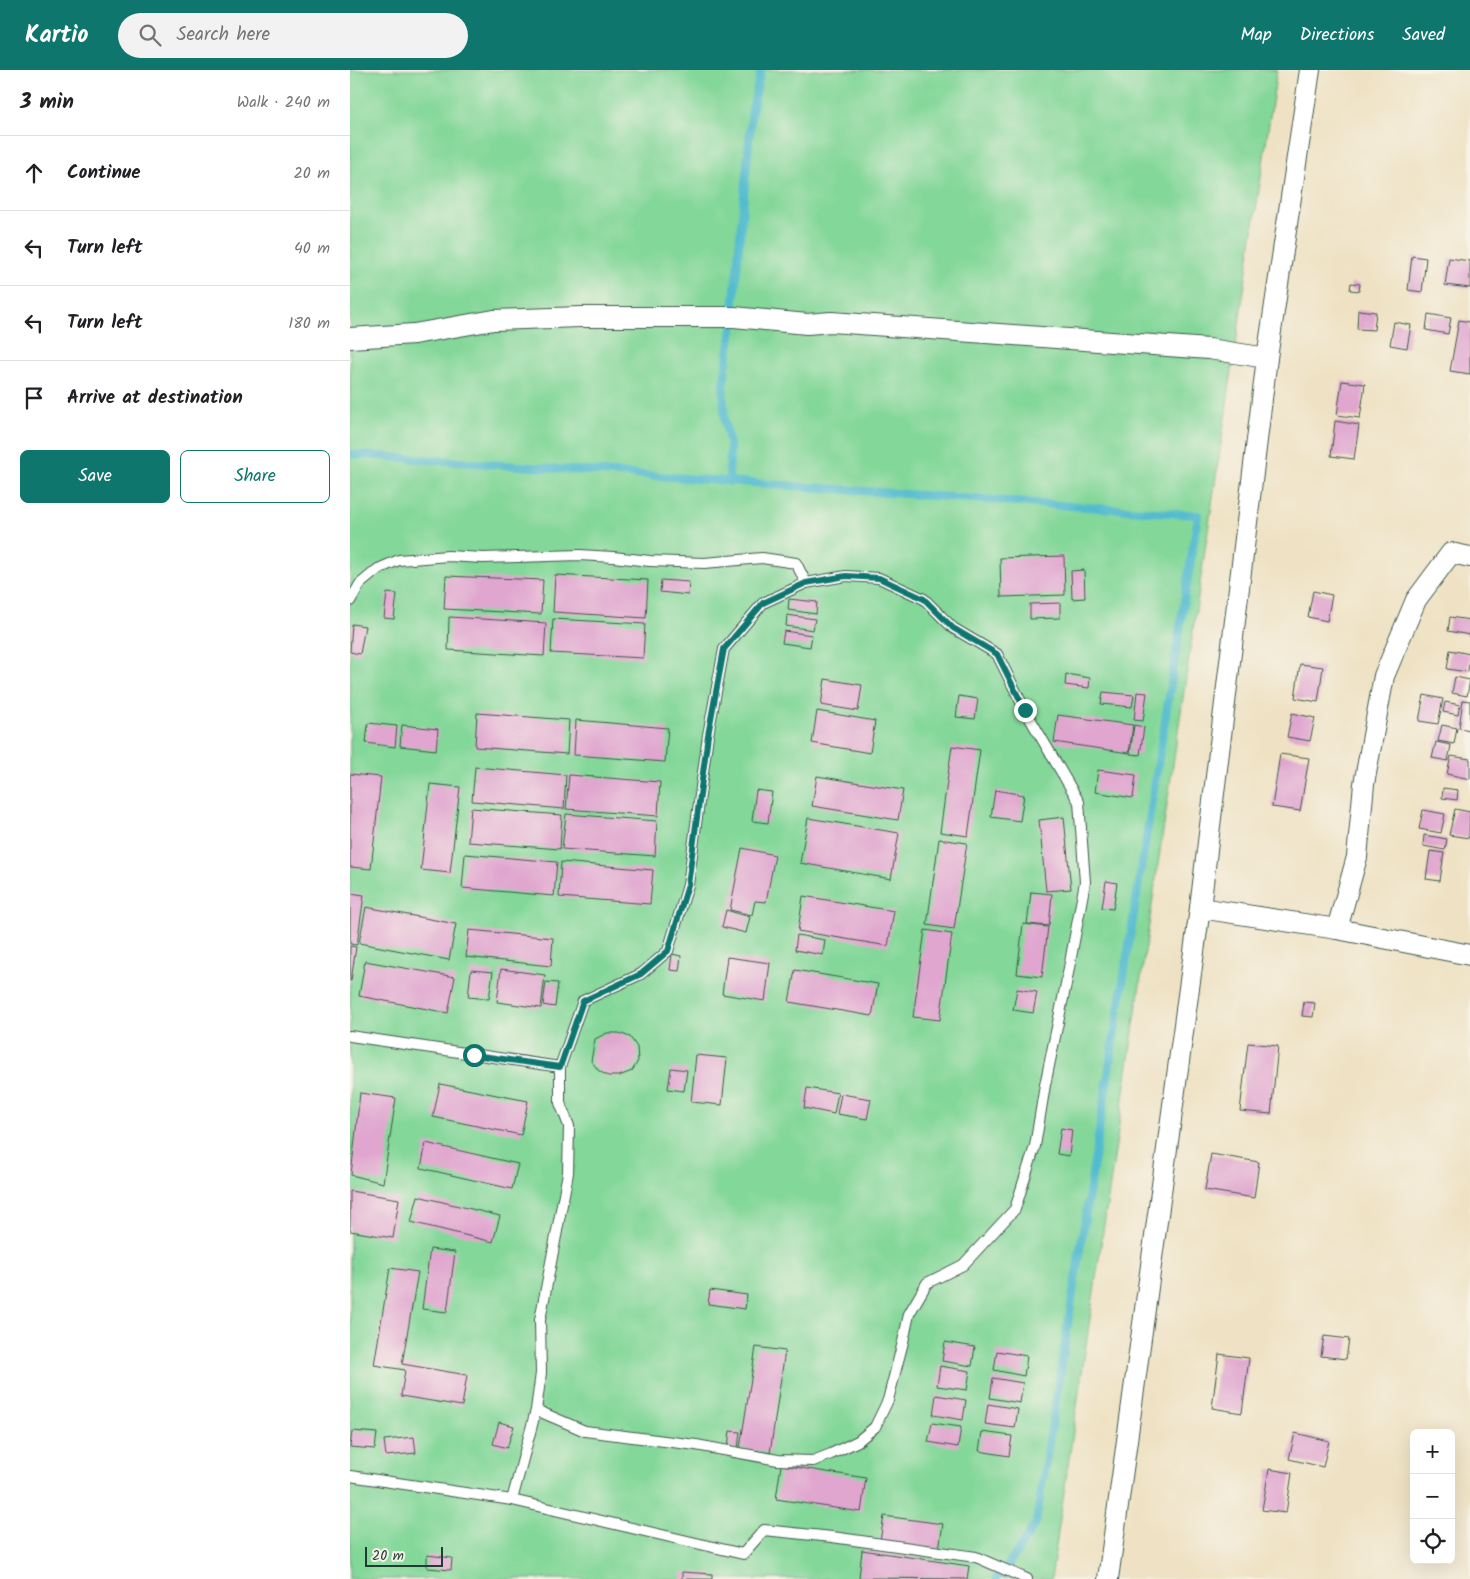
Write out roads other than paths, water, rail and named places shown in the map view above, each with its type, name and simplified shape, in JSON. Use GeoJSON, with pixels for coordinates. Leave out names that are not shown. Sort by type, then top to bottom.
{"type":"FeatureCollection","features":[{"type":"Feature","properties":{"kind":"street"},"geometry":{"type":"LineString","coordinates":[[1108,1579],[1200,908],[1267,358],[1310,70]]}},
{"type":"Feature","properties":{"kind":"street"},"geometry":{"type":"LineString","coordinates":[[350,338],[414,334],[494,320],[581,317],[734,317],[807,324],[831,322],[1209,349],[1267,358]]}},
{"type":"Feature","properties":{"kind":"street"},"geometry":{"type":"LineString","coordinates":[[1337,929],[1357,857],[1364,784],[1384,676],[1416,600],[1451,553],[1470,557]]}},
{"type":"Feature","properties":{"kind":"street"},"geometry":{"type":"LineString","coordinates":[[1200,908],[1337,929],[1470,955]]}},
{"type":"Feature","properties":{"kind":"lane"},"geometry":{"type":"LineString","coordinates":[[350,601],[360,584],[378,569],[399,560],[448,556],[483,558],[579,555],[704,563],[762,558],[796,563],[806,583]]}},
{"type":"Feature","properties":{"kind":"lane"},"geometry":{"type":"LineString","coordinates":[[512,1500],[536,1410],[541,1373],[540,1320],[568,1173],[569,1126],[560,1102],[560,1067],[583,1001],[641,974],[668,951],[688,885],[708,735],[724,649],[763,603],[806,583],[846,576],[879,578],[924,599],[953,628],[997,654],[1025,710],[1079,802],[1085,882],[1034,1146],[1015,1209],[963,1265],[928,1283],[909,1314],[888,1400],[875,1427],[858,1441],[831,1454],[813,1461],[778,1460],[696,1445],[585,1431],[536,1410]]}},
{"type":"Feature","properties":{"kind":"lane"},"geometry":{"type":"LineString","coordinates":[[350,1036],[560,1067]]}},
{"type":"Feature","properties":{"kind":"lane"},"geometry":{"type":"LineString","coordinates":[[350,1476],[512,1500],[743,1554],[764,1530],[832,1537],[976,1557],[1027,1579]]}},
{"type":"Feature","properties":{"kind":"waterway"},"geometry":{"type":"LineString","coordinates":[[729,482],[730,446],[725,422],[723,387],[734,317],[752,110],[761,70]]}},
{"type":"Feature","properties":{"kind":"waterway"},"geometry":{"type":"LineString","coordinates":[[350,454],[1198,515],[1036,1523],[1005,1570],[996,1579]]}}]}
